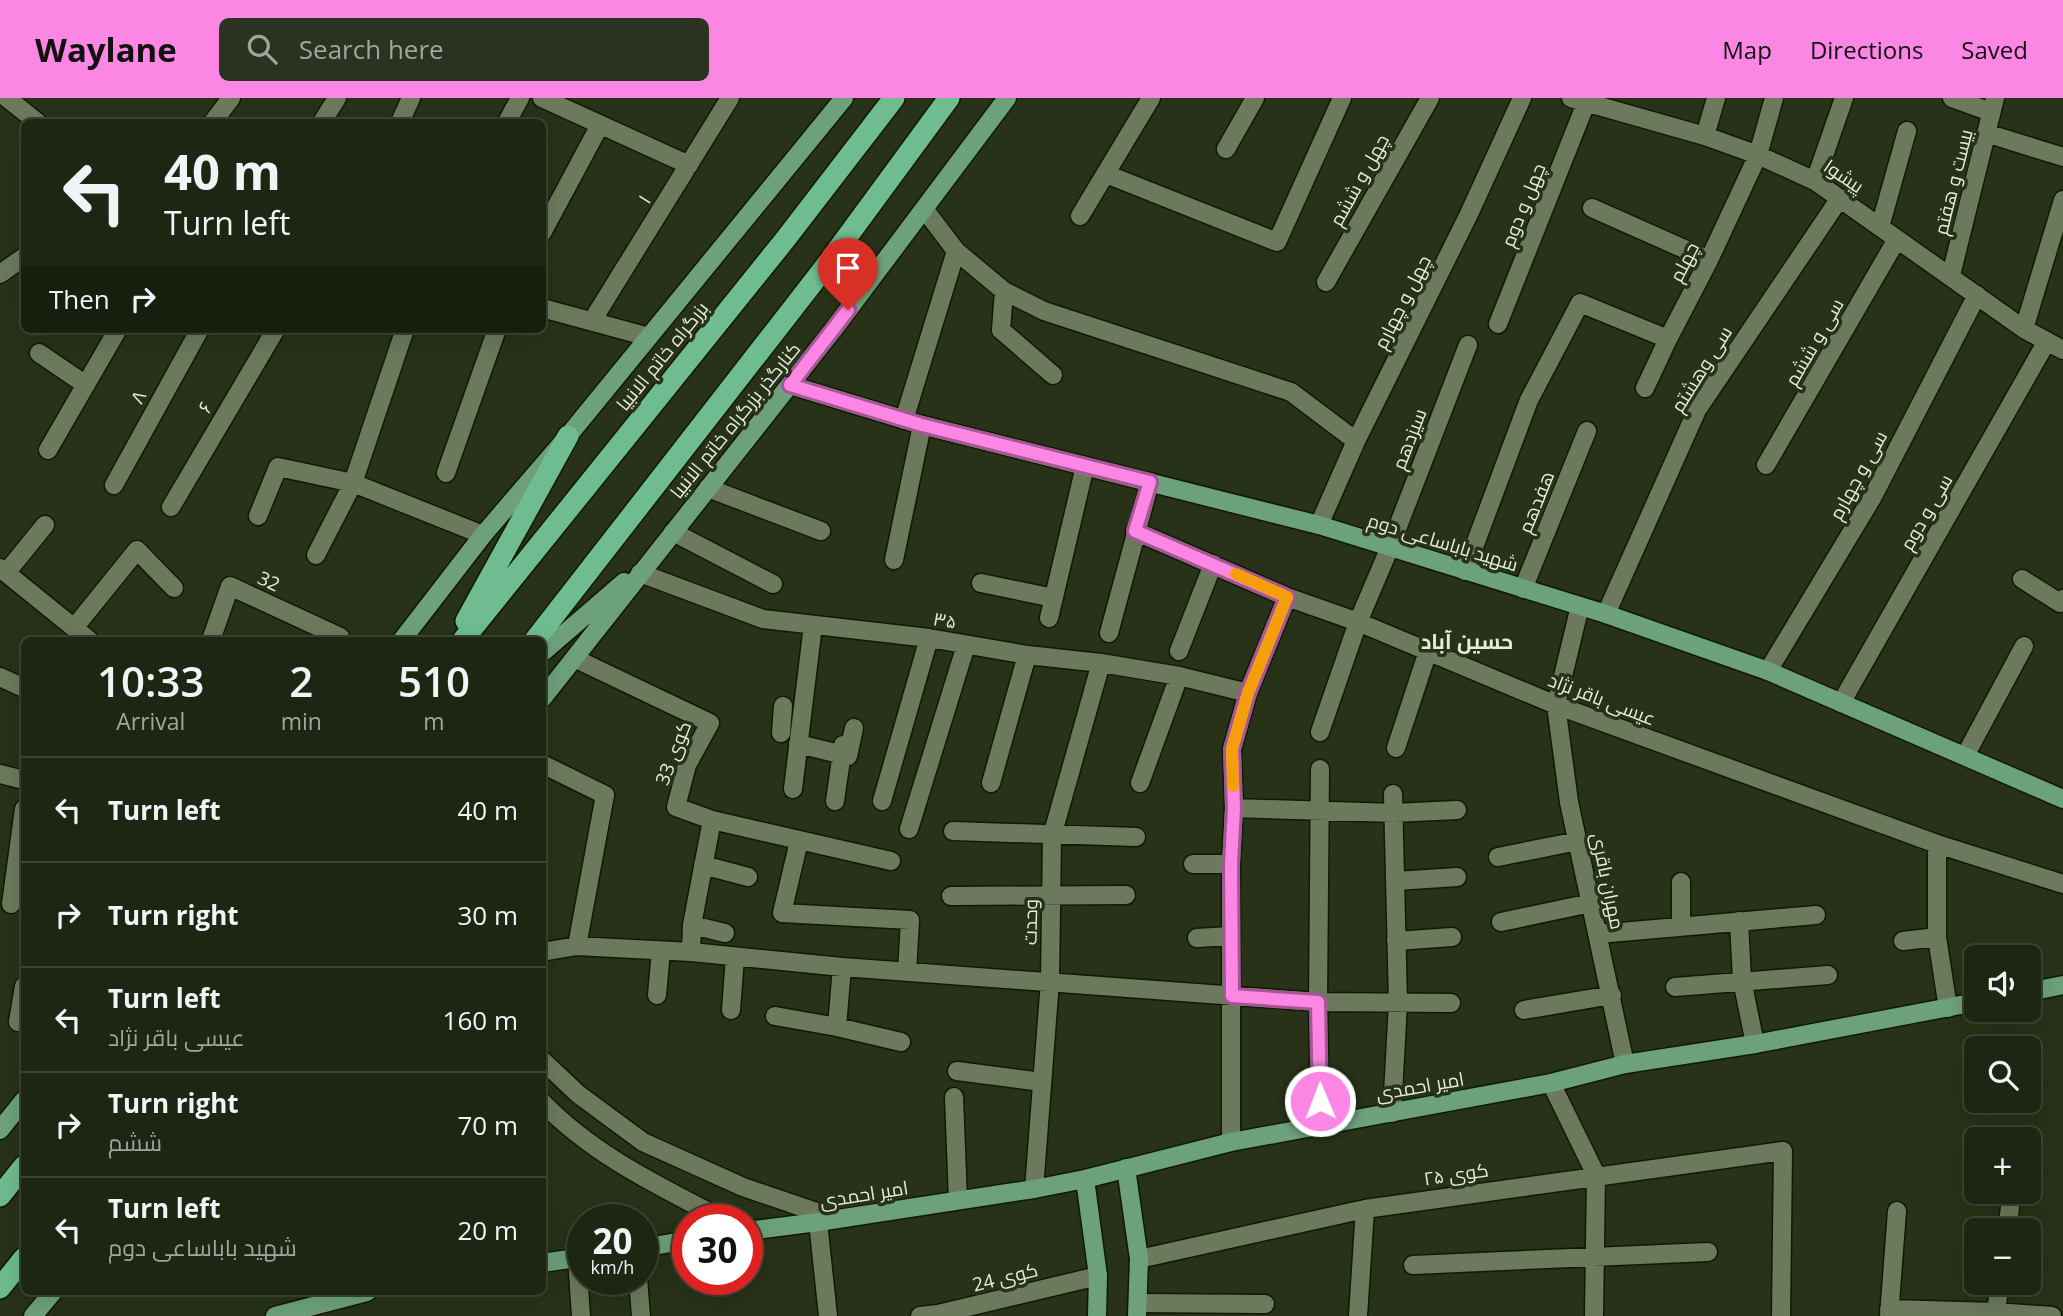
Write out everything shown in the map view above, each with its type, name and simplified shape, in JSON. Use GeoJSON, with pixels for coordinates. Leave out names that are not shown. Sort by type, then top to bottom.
{"type":"FeatureCollection","features":[{"type":"Feature","properties":{"kind":"highway","name":"بزرگراه خاتم الانبیا"},"geometry":{"type":"LineString","coordinates":[[465,637],[784,241],[894,98]]}},
{"type":"Feature","properties":{"kind":"highway"},"geometry":{"type":"LineString","coordinates":[[537,637],[825,267],[949,98]]}},
{"type":"Feature","properties":{"kind":"highway"},"geometry":{"type":"LineString","coordinates":[[457,637],[568,436]]}},
{"type":"Feature","properties":{"kind":"highway"},"geometry":{"type":"LineString","coordinates":[[0,1196],[21,1170]]}},
{"type":"Feature","properties":{"kind":"highway"},"geometry":{"type":"LineString","coordinates":[[0,1288],[21,1262]]}},
{"type":"Feature","properties":{"kind":"main road"},"geometry":{"type":"LineString","coordinates":[[404,637],[483,535],[568,436],[844,98]]}},
{"type":"Feature","properties":{"kind":"main road","name":"کنارگذر بزرگراه خاتم الانبیا"},"geometry":{"type":"LineString","coordinates":[[546,694],[790,385],[925,210],[1007,98]]}},
{"type":"Feature","properties":{"kind":"main road","name":"شهید باباساعی دوم"},"geometry":{"type":"LineString","coordinates":[[790,385],[922,425],[1319,525],[1606,614],[1768,671],[2063,799]]}},
{"type":"Feature","properties":{"kind":"main road"},"geometry":{"type":"LineString","coordinates":[[546,650],[653,557]]}},
{"type":"Feature","properties":{"kind":"main road"},"geometry":{"type":"LineString","coordinates":[[2041,989],[2063,985]]}},
{"type":"Feature","properties":{"kind":"main road","name":"امیر احمدی"},"geometry":{"type":"LineString","coordinates":[[763,1228],[1034,1189],[1085,1179],[1231,1142],[1551,1083],[1625,1064],[1755,1044],[1964,1005]]}},
{"type":"Feature","properties":{"kind":"main road"},"geometry":{"type":"LineString","coordinates":[[0,1130],[21,1104]]}},
{"type":"Feature","properties":{"kind":"main road"},"geometry":{"type":"LineString","coordinates":[[1126,1168],[1139,1259],[1137,1309]]}},
{"type":"Feature","properties":{"kind":"main road"},"geometry":{"type":"LineString","coordinates":[[1085,1179],[1098,1276],[1097,1316]]}},
{"type":"Feature","properties":{"kind":"main road"},"geometry":{"type":"LineString","coordinates":[[546,1262],[567,1259]]}},
{"type":"Feature","properties":{"kind":"main road"},"geometry":{"type":"LineString","coordinates":[[33,1316],[50,1295]]}},
{"type":"Feature","properties":{"kind":"main road"},"geometry":{"type":"LineString","coordinates":[[275,1316],[356,1295]]}},
{"type":"Feature","properties":{"kind":"street"},"geometry":{"type":"LineString","coordinates":[[7,98],[33,119]]}},
{"type":"Feature","properties":{"kind":"street"},"geometry":{"type":"LineString","coordinates":[[216,119],[231,98]]}},
{"type":"Feature","properties":{"kind":"street"},"geometry":{"type":"LineString","coordinates":[[324,119],[337,98]]}},
{"type":"Feature","properties":{"kind":"street"},"geometry":{"type":"LineString","coordinates":[[401,119],[411,98]]}},
{"type":"Feature","properties":{"kind":"street"},"geometry":{"type":"LineString","coordinates":[[509,119],[520,98]]}},
{"type":"Feature","properties":{"kind":"street"},"geometry":{"type":"LineString","coordinates":[[542,98],[689,165]]}},
{"type":"Feature","properties":{"kind":"street","name":"۱"},"geometry":{"type":"LineString","coordinates":[[592,321],[730,98]]}},
{"type":"Feature","properties":{"kind":"street"},"geometry":{"type":"LineString","coordinates":[[1080,216],[1151,98]]}},
{"type":"Feature","properties":{"kind":"street"},"geometry":{"type":"LineString","coordinates":[[1226,149],[1255,98]]}},
{"type":"Feature","properties":{"kind":"street"},"geometry":{"type":"LineString","coordinates":[[1107,174],[1278,242],[1342,98]]}},
{"type":"Feature","properties":{"kind":"street","name":"چهل و ششم"},"geometry":{"type":"LineString","coordinates":[[1326,282],[1430,98]]}},
{"type":"Feature","properties":{"kind":"street","name":"چهل و چهارم"},"geometry":{"type":"LineString","coordinates":[[1319,525],[1356,441],[1469,214],[1522,98]]}},
{"type":"Feature","properties":{"kind":"street"},"geometry":{"type":"LineString","coordinates":[[1704,136],[1716,98]]}},
{"type":"Feature","properties":{"kind":"street","name":"چهلم"},"geometry":{"type":"LineString","coordinates":[[1646,388],[1758,155],[1774,98]]}},
{"type":"Feature","properties":{"kind":"street"},"geometry":{"type":"LineString","coordinates":[[1815,181],[1844,98]]}},
{"type":"Feature","properties":{"kind":"street"},"geometry":{"type":"LineString","coordinates":[[1952,98],[1993,105]]}},
{"type":"Feature","properties":{"kind":"street","name":"پیشوا"},"geometry":{"type":"LineString","coordinates":[[1582,99],[1630,106],[1758,155],[1815,181],[2024,328],[2055,345]]}},
{"type":"Feature","properties":{"kind":"street","name":"چهل و دوم"},"geometry":{"type":"LineString","coordinates":[[1498,324],[1582,99]]}},
{"type":"Feature","properties":{"kind":"street","name":"بیست و هفتم"},"geometry":{"type":"LineString","coordinates":[[1951,275],[1993,105]]}},
{"type":"Feature","properties":{"kind":"street"},"geometry":{"type":"LineString","coordinates":[[546,226],[600,125]]}},
{"type":"Feature","properties":{"kind":"street"},"geometry":{"type":"LineString","coordinates":[[1880,227],[1908,131]]}},
{"type":"Feature","properties":{"kind":"street"},"geometry":{"type":"LineString","coordinates":[[1986,133],[2063,156]]}},
{"type":"Feature","properties":{"kind":"street","name":"سی وهشتم"},"geometry":{"type":"LineString","coordinates":[[1606,614],[1697,411],[1840,198]]}},
{"type":"Feature","properties":{"kind":"street"},"geometry":{"type":"LineString","coordinates":[[2024,328],[2063,200]]}},
{"type":"Feature","properties":{"kind":"street"},"geometry":{"type":"LineString","coordinates":[[1592,208],[1709,260]]}},
{"type":"Feature","properties":{"kind":"street"},"geometry":{"type":"LineString","coordinates":[[925,210],[956,251],[1004,291],[1044,312],[1291,392],[1356,441]]}},
{"type":"Feature","properties":{"kind":"street","name":"سی و ششم"},"geometry":{"type":"LineString","coordinates":[[1766,466],[1897,239]]}},
{"type":"Feature","properties":{"kind":"street"},"geometry":{"type":"LineString","coordinates":[[904,420],[956,251]]}},
{"type":"Feature","properties":{"kind":"street"},"geometry":{"type":"LineString","coordinates":[[0,274],[21,259]]}},
{"type":"Feature","properties":{"kind":"street"},"geometry":{"type":"LineString","coordinates":[[1004,291],[1001,330],[1053,375]]}},
{"type":"Feature","properties":{"kind":"street","name":"سی و چهارم"},"geometry":{"type":"LineString","coordinates":[[1768,671],[1872,498],[1976,295]]}},
{"type":"Feature","properties":{"kind":"street"},"geometry":{"type":"LineString","coordinates":[[1465,571],[1529,400],[1580,303],[1668,339]]}},
{"type":"Feature","properties":{"kind":"street"},"geometry":{"type":"LineString","coordinates":[[546,308],[649,337]]}},
{"type":"Feature","properties":{"kind":"street"},"geometry":{"type":"LineString","coordinates":[[48,450],[116,333]]}},
{"type":"Feature","properties":{"kind":"street","name":"۸"},"geometry":{"type":"LineString","coordinates":[[114,485],[198,333]]}},
{"type":"Feature","properties":{"kind":"street","name":"۶"},"geometry":{"type":"LineString","coordinates":[[171,507],[274,333]]}},
{"type":"Feature","properties":{"kind":"street"},"geometry":{"type":"LineString","coordinates":[[316,555],[353,483],[404,333]]}},
{"type":"Feature","properties":{"kind":"street"},"geometry":{"type":"LineString","coordinates":[[446,473],[496,333]]}},
{"type":"Feature","properties":{"kind":"street","name":"سیزدهم"},"geometry":{"type":"LineString","coordinates":[[1320,732],[1358,621],[1390,547],[1468,345]]}},
{"type":"Feature","properties":{"kind":"street","name":"سی و دوم"},"geometry":{"type":"LineString","coordinates":[[1841,703],[2055,345]]}},
{"type":"Feature","properties":{"kind":"street"},"geometry":{"type":"LineString","coordinates":[[38,353],[86,385]]}},
{"type":"Feature","properties":{"kind":"street"},"geometry":{"type":"LineString","coordinates":[[894,560],[922,425]]}},
{"type":"Feature","properties":{"kind":"street","name":"هفدهم"},"geometry":{"type":"LineString","coordinates":[[1523,589],[1587,431]]}},
{"type":"Feature","properties":{"kind":"street"},"geometry":{"type":"LineString","coordinates":[[1049,618],[1085,466]]}},
{"type":"Feature","properties":{"kind":"street"},"geometry":{"type":"LineString","coordinates":[[258,516],[278,467],[353,483],[483,535]]}},
{"type":"Feature","properties":{"kind":"street"},"geometry":{"type":"LineString","coordinates":[[1109,633],[1150,482]]}},
{"type":"Feature","properties":{"kind":"street"},"geometry":{"type":"LineString","coordinates":[[708,488],[821,531]]}},
{"type":"Feature","properties":{"kind":"street"},"geometry":{"type":"LineString","coordinates":[[45,526],[3,570],[85,637]]}},
{"type":"Feature","properties":{"kind":"street"},"geometry":{"type":"LineString","coordinates":[[673,531],[773,584]]}},
{"type":"Feature","properties":{"kind":"street","name":"عیسی باقر نژاد"},"geometry":{"type":"LineString","coordinates":[[1135,531],[1287,597],[1358,621],[1556,705],[1937,844],[2063,884]]}},
{"type":"Feature","properties":{"kind":"street"},"geometry":{"type":"LineString","coordinates":[[74,628],[137,550],[174,588]]}},
{"type":"Feature","properties":{"kind":"street"},"geometry":{"type":"LineString","coordinates":[[1179,651],[1213,564]]}},
{"type":"Feature","properties":{"kind":"street","name":"۳۵"},"geometry":{"type":"LineString","coordinates":[[640,573],[763,619],[929,638],[1027,655],[1101,663],[1179,676],[1248,693]]}},
{"type":"Feature","properties":{"kind":"street"},"geometry":{"type":"LineString","coordinates":[[2022,579],[2062,602]]}},
{"type":"Feature","properties":{"kind":"street"},"geometry":{"type":"LineString","coordinates":[[981,583],[1054,598]]}},
{"type":"Feature","properties":{"kind":"street","name":"32"},"geometry":{"type":"LineString","coordinates":[[212,637],[230,586],[340,637]]}},
{"type":"Feature","properties":{"kind":"street"},"geometry":{"type":"LineString","coordinates":[[1231,1142],[1231,864],[1234,808],[1232,749],[1248,693],[1287,597]]}},
{"type":"Feature","properties":{"kind":"street"},"geometry":{"type":"LineString","coordinates":[[1556,705],[1580,606]]}},
{"type":"Feature","properties":{"kind":"street"},"geometry":{"type":"LineString","coordinates":[[788,736],[813,625]]}},
{"type":"Feature","properties":{"kind":"street"},"geometry":{"type":"LineString","coordinates":[[881,801],[929,638]]}},
{"type":"Feature","properties":{"kind":"street"},"geometry":{"type":"LineString","coordinates":[[909,829],[966,645]]}},
{"type":"Feature","properties":{"kind":"street"},"geometry":{"type":"LineString","coordinates":[[1965,756],[2024,646]]}},
{"type":"Feature","properties":{"kind":"street"},"geometry":{"type":"LineString","coordinates":[[1396,748],[1428,651]]}},
{"type":"Feature","properties":{"kind":"street"},"geometry":{"type":"LineString","coordinates":[[990,783],[1027,655]]}},
{"type":"Feature","properties":{"kind":"street","name":"کوی 33"},"geometry":{"type":"LineString","coordinates":[[576,659],[710,723],[687,765],[676,807],[712,820],[891,861]]}},
{"type":"Feature","properties":{"kind":"street","name":"وحدت"},"geometry":{"type":"LineString","coordinates":[[1034,1189],[1050,981],[1052,836],[1101,663]]}},
{"type":"Feature","properties":{"kind":"street"},"geometry":{"type":"LineString","coordinates":[[1140,783],[1179,676]]}},
{"type":"Feature","properties":{"kind":"street"},"geometry":{"type":"LineString","coordinates":[[0,677],[21,687]]}},
{"type":"Feature","properties":{"kind":"street","name":"مهران باقری"},"geometry":{"type":"LineString","coordinates":[[1556,705],[1569,802],[1625,1064]]}},
{"type":"Feature","properties":{"kind":"street"},"geometry":{"type":"LineString","coordinates":[[783,706],[793,789]]}},
{"type":"Feature","properties":{"kind":"street"},"geometry":{"type":"LineString","coordinates":[[788,736],[842,750],[848,755],[853,728]]}},
{"type":"Feature","properties":{"kind":"street"},"geometry":{"type":"LineString","coordinates":[[835,801],[842,750]]}},
{"type":"Feature","properties":{"kind":"street"},"geometry":{"type":"LineString","coordinates":[[546,766],[605,795],[577,946]]}},
{"type":"Feature","properties":{"kind":"street"},"geometry":{"type":"LineString","coordinates":[[1320,769],[1320,1125]]}},
{"type":"Feature","properties":{"kind":"street"},"geometry":{"type":"LineString","coordinates":[[0,774],[21,779]]}},
{"type":"Feature","properties":{"kind":"street"},"geometry":{"type":"LineString","coordinates":[[1392,1112],[1398,1003],[1393,794]]}},
{"type":"Feature","properties":{"kind":"street"},"geometry":{"type":"LineString","coordinates":[[1234,808],[1394,813],[1457,810]]}},
{"type":"Feature","properties":{"kind":"street"},"geometry":{"type":"LineString","coordinates":[[691,952],[692,926],[712,820]]}},
{"type":"Feature","properties":{"kind":"street"},"geometry":{"type":"LineString","coordinates":[[953,831],[1136,837]]}},
{"type":"Feature","properties":{"kind":"street"},"geometry":{"type":"LineString","coordinates":[[12,904],[21,833]]}},
{"type":"Feature","properties":{"kind":"street"},"geometry":{"type":"LineString","coordinates":[[799,841],[782,913],[910,920],[907,972]]}},
{"type":"Feature","properties":{"kind":"street"},"geometry":{"type":"LineString","coordinates":[[1498,857],[1577,841]]}},
{"type":"Feature","properties":{"kind":"street"},"geometry":{"type":"LineString","coordinates":[[1937,844],[1937,937],[1948,1008]]}},
{"type":"Feature","properties":{"kind":"street"},"geometry":{"type":"LineString","coordinates":[[1193,864],[1231,864]]}},
{"type":"Feature","properties":{"kind":"street"},"geometry":{"type":"LineString","coordinates":[[703,865],[748,877]]}},
{"type":"Feature","properties":{"kind":"street"},"geometry":{"type":"LineString","coordinates":[[1396,881],[1457,877]]}},
{"type":"Feature","properties":{"kind":"street"},"geometry":{"type":"LineString","coordinates":[[1681,882],[1681,927]]}},
{"type":"Feature","properties":{"kind":"street"},"geometry":{"type":"LineString","coordinates":[[951,896],[1126,895]]}},
{"type":"Feature","properties":{"kind":"street"},"geometry":{"type":"LineString","coordinates":[[1501,922],[1591,903]]}},
{"type":"Feature","properties":{"kind":"street"},"geometry":{"type":"LineString","coordinates":[[1598,934],[1816,915]]}},
{"type":"Feature","properties":{"kind":"street"},"geometry":{"type":"LineString","coordinates":[[1739,921],[1742,980],[1755,1044]]}},
{"type":"Feature","properties":{"kind":"street"},"geometry":{"type":"LineString","coordinates":[[692,926],[725,933]]}},
{"type":"Feature","properties":{"kind":"street"},"geometry":{"type":"LineString","coordinates":[[1197,938],[1231,936]]}},
{"type":"Feature","properties":{"kind":"street"},"geometry":{"type":"LineString","coordinates":[[1396,941],[1452,937]]}},
{"type":"Feature","properties":{"kind":"street"},"geometry":{"type":"LineString","coordinates":[[1903,941],[1937,937]]}},
{"type":"Feature","properties":{"kind":"street"},"geometry":{"type":"LineString","coordinates":[[546,951],[577,946],[691,952],[842,967],[1318,1002],[1451,1003]]}},
{"type":"Feature","properties":{"kind":"street"},"geometry":{"type":"LineString","coordinates":[[657,995],[661,951]]}},
{"type":"Feature","properties":{"kind":"street"},"geometry":{"type":"LineString","coordinates":[[732,1010],[736,957]]}},
{"type":"Feature","properties":{"kind":"street"},"geometry":{"type":"LineString","coordinates":[[837,1027],[842,967]]}},
{"type":"Feature","properties":{"kind":"street"},"geometry":{"type":"LineString","coordinates":[[1675,987],[1828,975]]}},
{"type":"Feature","properties":{"kind":"street"},"geometry":{"type":"LineString","coordinates":[[1524,1010],[1612,995]]}},
{"type":"Feature","properties":{"kind":"street"},"geometry":{"type":"LineString","coordinates":[[18,1023],[21,1004]]}},
{"type":"Feature","properties":{"kind":"street"},"geometry":{"type":"LineString","coordinates":[[775,1016],[901,1042]]}},
{"type":"Feature","properties":{"kind":"street"},"geometry":{"type":"LineString","coordinates":[[546,1064],[578,1094],[643,1142],[743,1187],[837,1219]]}},
{"type":"Feature","properties":{"kind":"street"},"geometry":{"type":"LineString","coordinates":[[957,1071],[1042,1082]]}},
{"type":"Feature","properties":{"kind":"street"},"geometry":{"type":"LineString","coordinates":[[1551,1083],[1595,1175],[1594,1316]]}},
{"type":"Feature","properties":{"kind":"street"},"geometry":{"type":"LineString","coordinates":[[954,1097],[958,1200]]}},
{"type":"Feature","properties":{"kind":"street"},"geometry":{"type":"LineString","coordinates":[[546,1106],[564,1124],[616,1161],[695,1204]]}},
{"type":"Feature","properties":{"kind":"street","name":"کوی ۲۵"},"geometry":{"type":"LineString","coordinates":[[1139,1259],[1365,1209],[1783,1151],[1781,1316]]}},
{"type":"Feature","properties":{"kind":"street"},"geometry":{"type":"LineString","coordinates":[[1358,1316],[1365,1209]]}},
{"type":"Feature","properties":{"kind":"street"},"geometry":{"type":"LineString","coordinates":[[1897,1211],[1889,1312],[1996,1312],[2052,1316]]}},
{"type":"Feature","properties":{"kind":"street"},"geometry":{"type":"LineString","coordinates":[[818,1222],[828,1316]]}},
{"type":"Feature","properties":{"kind":"street"},"geometry":{"type":"LineString","coordinates":[[1413,1265],[1708,1252]]}},
{"type":"Feature","properties":{"kind":"street","name":"کوی 24"},"geometry":{"type":"LineString","coordinates":[[932,1315],[1098,1276]]}},
{"type":"Feature","properties":{"kind":"street"},"geometry":{"type":"LineString","coordinates":[[580,1295],[580,1316]]}},
{"type":"Feature","properties":{"kind":"street"},"geometry":{"type":"LineString","coordinates":[[639,1295],[641,1316]]}},
{"type":"Feature","properties":{"kind":"street"},"geometry":{"type":"LineString","coordinates":[[1996,1312],[1998,1295]]}},
{"type":"Feature","properties":{"kind":"street"},"geometry":{"type":"LineString","coordinates":[[1137,1309],[1265,1304]]}},
{"type":"Feature","properties":{"kind":"slow traffic"},"geometry":{"type":"LineString","coordinates":[[1233,786],[1232,749],[1248,693],[1287,597],[1236,574]]}},
{"type":"Feature","properties":{"kind":"district","name":"حسین آباد"},"geometry":{"type":"Point","coordinates":[1467,641]}},
{"type":"Feature","properties":{"kind":"route"},"geometry":{"type":"LineString","coordinates":[[848,310],[790,385],[922,425],[1150,482],[1135,531],[1287,597],[1248,693],[1232,749],[1232,996],[1318,1002],[1320,1101]]}}]}
